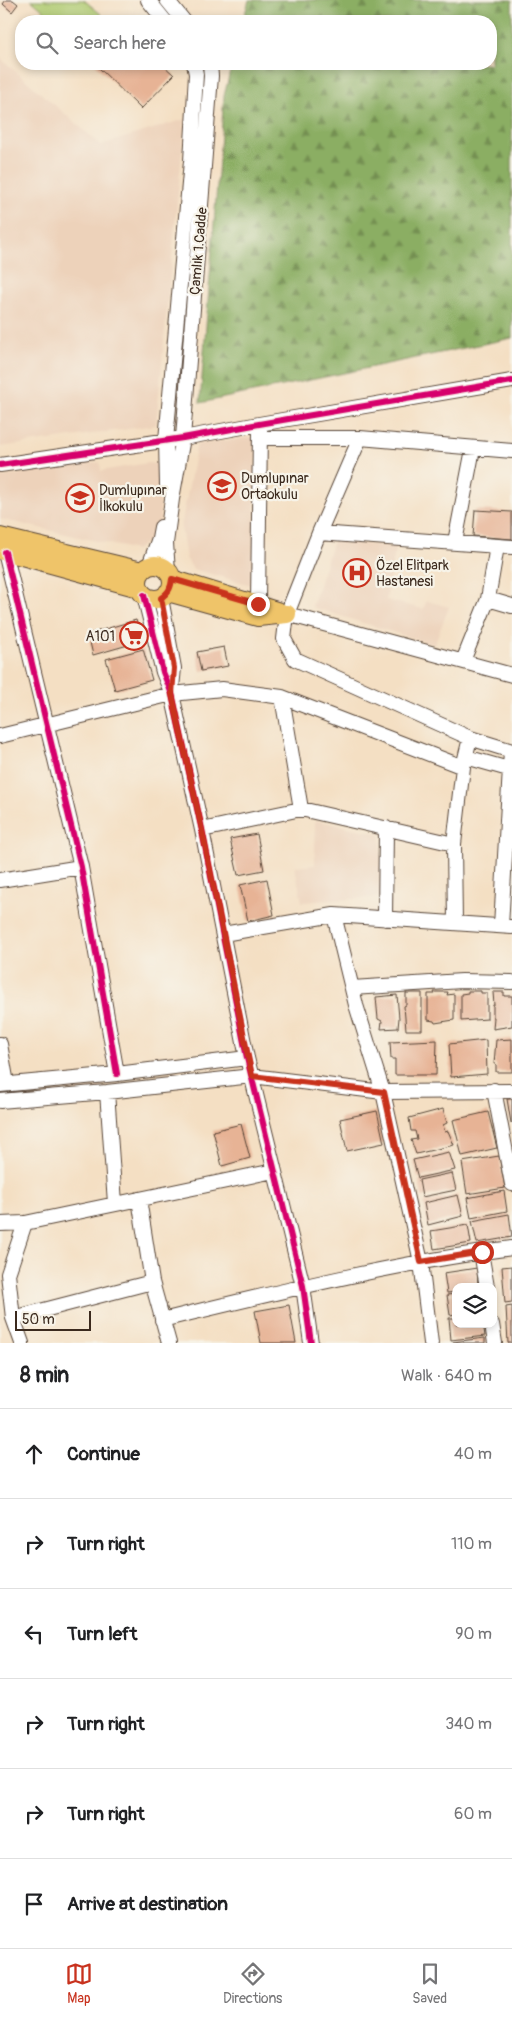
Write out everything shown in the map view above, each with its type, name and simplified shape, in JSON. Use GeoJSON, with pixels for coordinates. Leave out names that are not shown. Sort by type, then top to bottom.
{"type":"FeatureCollection","features":[{"type":"Feature","properties":{"kind":"main road"},"geometry":{"type":"LineString","coordinates":[[2,546],[155,583],[258,604],[288,614]]}},
{"type":"Feature","properties":{"kind":"main road"},"geometry":{"type":"LineString","coordinates":[[155,583],[258,617],[288,614]]}},
{"type":"Feature","properties":{"kind":"street"},"geometry":{"type":"LineString","coordinates":[[148,0],[160,15]]}},
{"type":"Feature","properties":{"kind":"street"},"geometry":{"type":"LineString","coordinates":[[167,0],[179,15]]}},
{"type":"Feature","properties":{"kind":"street"},"geometry":{"type":"LineString","coordinates":[[155,583],[159,538],[167,491],[166,440],[191,161],[195,70]]}},
{"type":"Feature","properties":{"kind":"street","name":"Çamlık 1.Cadde"},"geometry":{"type":"LineString","coordinates":[[210,70],[201,224],[183,438],[166,543],[155,583],[163,672],[172,694],[202,830],[247,1058],[303,1286],[311,1343]]}},
{"type":"Feature","properties":{"kind":"street"},"geometry":{"type":"LineString","coordinates":[[0,465],[183,438],[512,381]]}},
{"type":"Feature","properties":{"kind":"street"},"geometry":{"type":"LineString","coordinates":[[258,604],[259,424]]}},
{"type":"Feature","properties":{"kind":"street"},"geometry":{"type":"LineString","coordinates":[[260,438],[360,438],[512,451]]}},
{"type":"Feature","properties":{"kind":"street"},"geometry":{"type":"LineString","coordinates":[[223,934],[334,916],[506,927],[511,751],[470,738],[295,659],[284,638],[288,614],[319,533],[360,438]]}},
{"type":"Feature","properties":{"kind":"street"},"geometry":{"type":"LineString","coordinates":[[455,542],[473,449]]}},
{"type":"Feature","properties":{"kind":"street"},"geometry":{"type":"LineString","coordinates":[[319,533],[512,547]]}},
{"type":"Feature","properties":{"kind":"street"},"geometry":{"type":"LineString","coordinates":[[2,546],[81,867],[117,1074]]}},
{"type":"Feature","properties":{"kind":"street"},"geometry":{"type":"LineString","coordinates":[[463,661],[488,599],[497,546]]}},
{"type":"Feature","properties":{"kind":"street"},"geometry":{"type":"LineString","coordinates":[[488,599],[512,606]]}},
{"type":"Feature","properties":{"kind":"street"},"geometry":{"type":"LineString","coordinates":[[288,614],[512,675]]}},
{"type":"Feature","properties":{"kind":"street"},"geometry":{"type":"LineString","coordinates":[[0,736],[172,694],[222,689],[282,696],[465,762],[510,770]]}},
{"type":"Feature","properties":{"kind":"street"},"geometry":{"type":"LineString","coordinates":[[282,696],[301,809]]}},
{"type":"Feature","properties":{"kind":"street"},"geometry":{"type":"LineString","coordinates":[[455,923],[454,844],[470,738]]}},
{"type":"Feature","properties":{"kind":"street"},"geometry":{"type":"LineString","coordinates":[[202,830],[301,809],[454,844]]}},
{"type":"Feature","properties":{"kind":"street"},"geometry":{"type":"LineString","coordinates":[[385,919],[386,828]]}},
{"type":"Feature","properties":{"kind":"street"},"geometry":{"type":"LineString","coordinates":[[0,880],[81,867]]}},
{"type":"Feature","properties":{"kind":"street"},"geometry":{"type":"LineString","coordinates":[[334,916],[352,988],[384,1092],[421,1262],[431,1343]]}},
{"type":"Feature","properties":{"kind":"street"},"geometry":{"type":"LineString","coordinates":[[352,988],[462,981],[512,982]]}},
{"type":"Feature","properties":{"kind":"street"},"geometry":{"type":"LineString","coordinates":[[0,1044],[4,1084],[117,1074],[247,1058]]}},
{"type":"Feature","properties":{"kind":"street"},"geometry":{"type":"LineString","coordinates":[[0,1101],[107,1092],[252,1076],[384,1092],[512,1091]]}},
{"type":"Feature","properties":{"kind":"street"},"geometry":{"type":"LineString","coordinates":[[494,1090],[512,1184]]}},
{"type":"Feature","properties":{"kind":"street"},"geometry":{"type":"LineString","coordinates":[[107,1092],[115,1203]]}},
{"type":"Feature","properties":{"kind":"street"},"geometry":{"type":"LineString","coordinates":[[0,1224],[25,1223],[274,1171]]}},
{"type":"Feature","properties":{"kind":"street"},"geometry":{"type":"LineString","coordinates":[[140,1199],[152,1282],[168,1343]]}},
{"type":"Feature","properties":{"kind":"street"},"geometry":{"type":"LineString","coordinates":[[22,1343],[13,1318],[8,1274],[25,1223]]}},
{"type":"Feature","properties":{"kind":"street"},"geometry":{"type":"LineString","coordinates":[[162,1320],[303,1286],[421,1262],[512,1248]]}},
{"type":"Feature","properties":{"kind":"street"},"geometry":{"type":"LineString","coordinates":[[482,1252],[486,1283]]}},
{"type":"Feature","properties":{"kind":"street"},"geometry":{"type":"LineString","coordinates":[[13,1318],[152,1282]]}},
{"type":"Feature","properties":{"kind":"street"},"geometry":{"type":"LineString","coordinates":[[493,1328],[495,1343]]}},
{"type":"Feature","properties":{"kind":"shaded area"},"geometry":{"type":"Polygon","coordinates":[[[0,58],[101,145],[185,119],[156,425],[0,447],[0,58]]]}},
{"type":"Feature","properties":{"kind":"shaded area","name":"Dumlupınar Ortaokulu"},"geometry":{"type":"Polygon","coordinates":[[[255,437],[255,586],[193,569],[186,558],[181,527],[197,444],[255,437]]]}},
{"type":"Feature","properties":{"kind":"shaded area","name":"Dumlupınar İlkokulu"},"geometry":{"type":"Polygon","coordinates":[[[100,462],[101,471],[148,463],[162,465],[160,520],[152,538],[136,550],[0,519],[0,477],[100,462]]]}},
{"type":"Feature","properties":{"kind":"shaded area","name":"Özel Elitpark Hastanesi"},"geometry":{"type":"Polygon","coordinates":[[[333,541],[396,546],[386,600],[423,609],[427,601],[449,607],[434,645],[312,607],[333,541]]]}},
{"type":"Feature","properties":{"kind":"shaded area"},"geometry":{"type":"Polygon","coordinates":[[[315,820],[380,834],[383,897],[302,902],[295,867],[315,865],[315,820]]]}},
{"type":"Feature","properties":{"kind":"green space"},"geometry":{"type":"Polygon","coordinates":[[[31,0],[84,0],[102,15],[49,15],[31,0]]]}},
{"type":"Feature","properties":{"kind":"green space"},"geometry":{"type":"Polygon","coordinates":[[[249,0],[512,0],[512,338],[200,403],[224,96],[230,70],[497,70],[497,15],[245,15],[249,0]]]}},
{"type":"Feature","properties":{"kind":"building"},"geometry":{"type":"Polygon","coordinates":[[[6,0],[13,0],[18,4],[12,12],[3,4],[6,0]]]}},
{"type":"Feature","properties":{"kind":"building"},"geometry":{"type":"Polygon","coordinates":[[[101,70],[169,70],[174,75],[141,109],[101,70]]]}},
{"type":"Feature","properties":{"kind":"building"},"geometry":{"type":"Polygon","coordinates":[[[475,510],[512,512],[512,539],[473,536],[475,510]]]}},
{"type":"Feature","properties":{"kind":"building"},"geometry":{"type":"Polygon","coordinates":[[[136,620],[142,641],[93,655],[88,634],[136,620]]]}},
{"type":"Feature","properties":{"kind":"building"},"geometry":{"type":"Polygon","coordinates":[[[224,647],[228,666],[201,671],[197,652],[224,647]]]}},
{"type":"Feature","properties":{"kind":"building"},"geometry":{"type":"Polygon","coordinates":[[[143,649],[152,680],[115,690],[106,659],[143,649]]]}},
{"type":"Feature","properties":{"kind":"building"},"geometry":{"type":"Polygon","coordinates":[[[257,834],[264,870],[238,875],[230,839],[257,834]]]}},
{"type":"Feature","properties":{"kind":"building"},"geometry":{"type":"Polygon","coordinates":[[[267,879],[274,915],[248,921],[240,885],[267,879]]]}},
{"type":"Feature","properties":{"kind":"building"},"geometry":{"type":"Polygon","coordinates":[[[468,991],[487,993],[487,1019],[461,1021],[461,994],[468,993],[468,991]]]}},
{"type":"Feature","properties":{"kind":"building"},"geometry":{"type":"Polygon","coordinates":[[[434,992],[448,992],[447,995],[454,994],[454,1020],[435,1023],[428,1020],[428,994],[435,994],[434,992]]]}},
{"type":"Feature","properties":{"kind":"building"},"geometry":{"type":"Polygon","coordinates":[[[493,992],[504,992],[504,996],[512,996],[512,1026],[493,1029],[493,992]]]}},
{"type":"Feature","properties":{"kind":"building"},"geometry":{"type":"Polygon","coordinates":[[[406,993],[422,993],[422,1030],[406,1030],[404,1006],[406,1005],[406,993]]]}},
{"type":"Feature","properties":{"kind":"building"},"geometry":{"type":"Polygon","coordinates":[[[397,995],[398,1028],[381,1029],[382,1021],[378,1019],[376,997],[397,995]]]}},
{"type":"Feature","properties":{"kind":"building"},"geometry":{"type":"Polygon","coordinates":[[[512,1039],[512,1072],[496,1072],[496,1064],[494,1064],[496,1040],[512,1039]]]}},
{"type":"Feature","properties":{"kind":"building"},"geometry":{"type":"Polygon","coordinates":[[[437,1040],[436,1075],[395,1075],[395,1059],[391,1059],[390,1042],[437,1040]]]}},
{"type":"Feature","properties":{"kind":"building"},"geometry":{"type":"Polygon","coordinates":[[[486,1040],[487,1074],[451,1077],[449,1044],[486,1040]]]}},
{"type":"Feature","properties":{"kind":"building"},"geometry":{"type":"Polygon","coordinates":[[[507,1099],[512,1099],[511,1123],[507,1099]]]}},
{"type":"Feature","properties":{"kind":"building"},"geometry":{"type":"Polygon","coordinates":[[[443,1109],[447,1123],[443,1125],[445,1132],[448,1131],[454,1145],[416,1154],[411,1140],[417,1139],[415,1131],[411,1131],[409,1118],[443,1109]]]}},
{"type":"Feature","properties":{"kind":"building"},"geometry":{"type":"Polygon","coordinates":[[[377,1111],[384,1143],[347,1151],[340,1119],[377,1111]]]}},
{"type":"Feature","properties":{"kind":"building"},"geometry":{"type":"Polygon","coordinates":[[[488,1112],[497,1148],[462,1156],[453,1120],[488,1112]]]}},
{"type":"Feature","properties":{"kind":"building"},"geometry":{"type":"Polygon","coordinates":[[[241,1124],[250,1158],[222,1166],[213,1131],[241,1124]]]}},
{"type":"Feature","properties":{"kind":"building"},"geometry":{"type":"Polygon","coordinates":[[[449,1152],[455,1170],[418,1178],[413,1160],[449,1152]]]}},
{"type":"Feature","properties":{"kind":"building"},"geometry":{"type":"Polygon","coordinates":[[[499,1156],[505,1188],[467,1194],[462,1162],[499,1156]]]}},
{"type":"Feature","properties":{"kind":"building"},"geometry":{"type":"Polygon","coordinates":[[[452,1173],[456,1190],[422,1197],[419,1180],[452,1173]]]}},
{"type":"Feature","properties":{"kind":"building"},"geometry":{"type":"Polygon","coordinates":[[[504,1191],[507,1211],[471,1218],[467,1198],[504,1191]]]}},
{"type":"Feature","properties":{"kind":"building"},"geometry":{"type":"Polygon","coordinates":[[[458,1195],[463,1216],[428,1225],[424,1203],[458,1195]]]}},
{"type":"Feature","properties":{"kind":"building"},"geometry":{"type":"Polygon","coordinates":[[[509,1214],[512,1237],[477,1243],[472,1221],[509,1214]]]}},
{"type":"Feature","properties":{"kind":"building"},"geometry":{"type":"Polygon","coordinates":[[[468,1225],[471,1243],[434,1249],[431,1231],[468,1225]]]}},
{"type":"Feature","properties":{"kind":"building"},"geometry":{"type":"Polygon","coordinates":[[[512,1266],[512,1302],[505,1303],[502,1267],[512,1266]]]}},
{"type":"Feature","properties":{"kind":"building"},"geometry":{"type":"Polygon","coordinates":[[[477,1268],[478,1283],[452,1283],[452,1292],[447,1293],[444,1273],[477,1268]]]}},
{"type":"Feature","properties":{"kind":"building"},"geometry":{"type":"Polygon","coordinates":[[[452,1294],[452,1315],[450,1315],[447,1295],[452,1294]]]}},
{"type":"Feature","properties":{"kind":"building"},"geometry":{"type":"Polygon","coordinates":[[[289,1305],[296,1343],[261,1343],[255,1311],[289,1305]]]}},
{"type":"Feature","properties":{"kind":"building"},"geometry":{"type":"Polygon","coordinates":[[[512,1306],[512,1343],[508,1343],[506,1307],[512,1306]]]}},
{"type":"Feature","properties":{"kind":"building"},"geometry":{"type":"Polygon","coordinates":[[[449,1318],[452,1318],[452,1328],[484,1328],[485,1336],[451,1340],[449,1318]]]}},
{"type":"Feature","properties":{"kind":"building"},"geometry":{"type":"Polygon","coordinates":[[[485,1338],[485,1343],[453,1343],[453,1342],[485,1338]]]}},
{"type":"Feature","properties":{"kind":"cycle path"},"geometry":{"type":"LineString","coordinates":[[0,465],[183,438],[512,381]]}},
{"type":"Feature","properties":{"kind":"cycle path"},"geometry":{"type":"LineString","coordinates":[[5,552],[81,867],[117,1074]]}},
{"type":"Feature","properties":{"kind":"cycle path"},"geometry":{"type":"LineString","coordinates":[[144,595],[163,672],[172,694],[202,830],[247,1058],[303,1286],[311,1343]]}},
{"type":"Feature","properties":{"kind":"place","name":"Dumlupınar Ortaokulu"},"geometry":{"type":"Point","coordinates":[222,486]}},
{"type":"Feature","properties":{"kind":"place","name":"Dumlupınar İlkokulu"},"geometry":{"type":"Point","coordinates":[80,498]}},
{"type":"Feature","properties":{"kind":"place","name":"Özel Elitpark Hastanesi"},"geometry":{"type":"Point","coordinates":[357,573]}},
{"type":"Feature","properties":{"kind":"place","name":"A101"},"geometry":{"type":"Point","coordinates":[134,636]}},
{"type":"Feature","properties":{"kind":"route"},"geometry":{"type":"LineString","coordinates":[[258,604],[172,579],[168,592],[161,598],[174,668],[172,694],[252,1076],[384,1092],[421,1262],[482,1252]]}}]}
